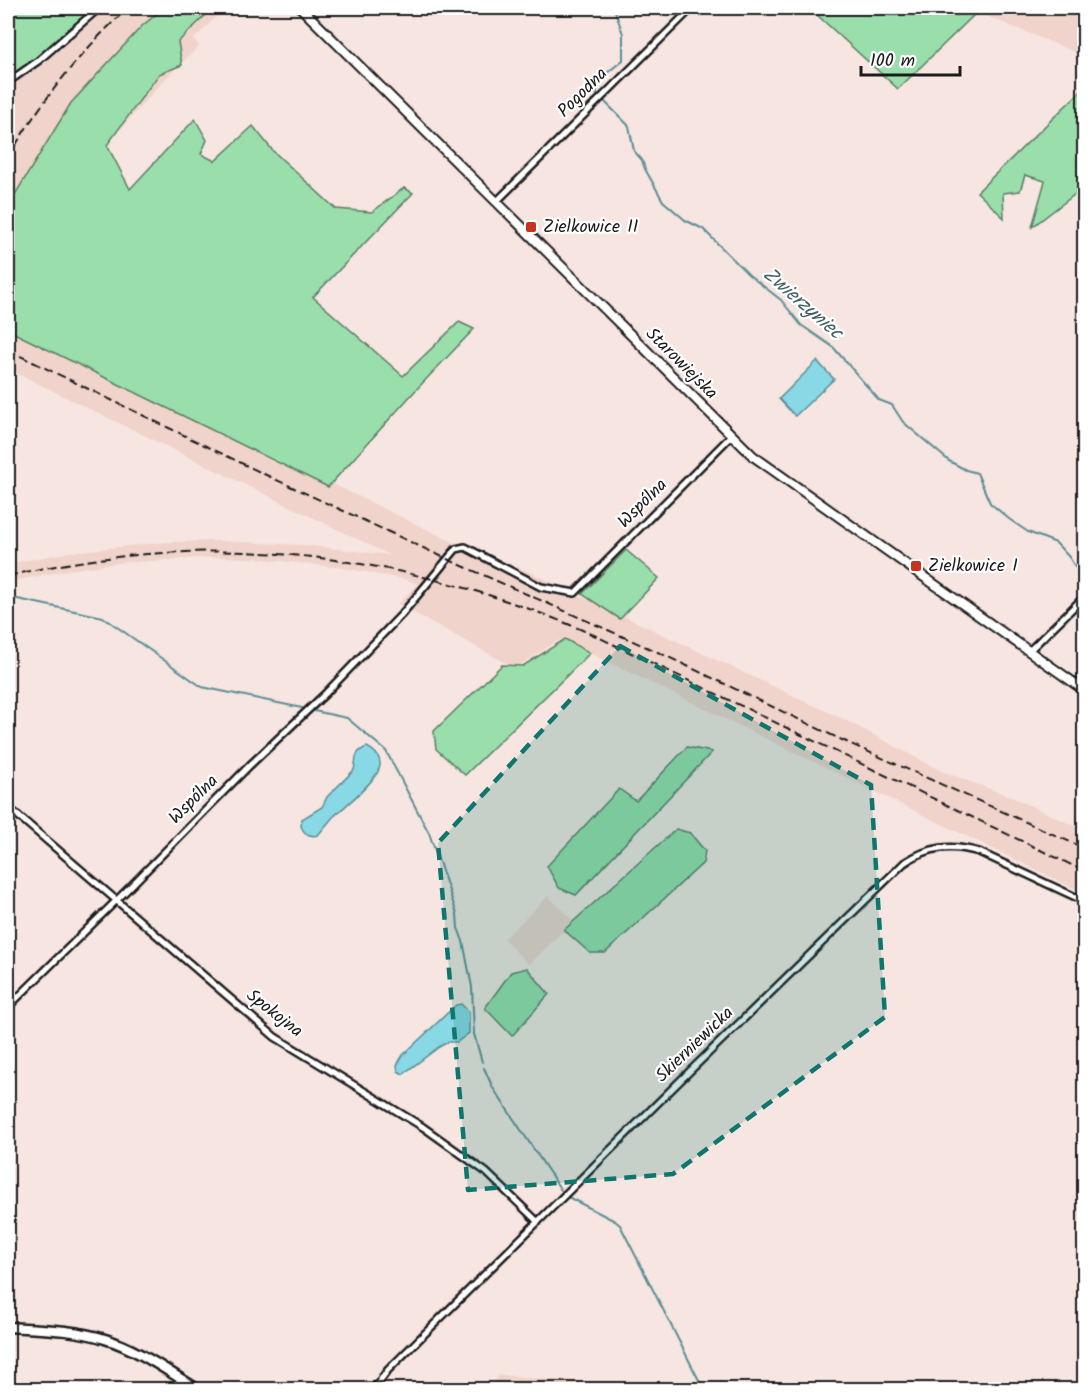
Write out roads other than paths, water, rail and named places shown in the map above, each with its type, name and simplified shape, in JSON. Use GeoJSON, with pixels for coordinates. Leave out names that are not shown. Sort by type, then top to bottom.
{"type":"FeatureCollection","features":[{"type":"Feature","properties":{"kind":"main road"},"geometry":{"type":"LineString","coordinates":[[8,1327],[75,1333],[105,1339],[128,1349],[199,1389]]}},
{"type":"Feature","properties":{"kind":"street"},"geometry":{"type":"LineString","coordinates":[[8,82],[38,61],[99,8]]}},
{"type":"Feature","properties":{"kind":"street","name":"Starowiejska"},"geometry":{"type":"LineString","coordinates":[[301,8],[732,436],[777,475],[1084,690]]}},
{"type":"Feature","properties":{"kind":"street","name":"Pogodna"},"geometry":{"type":"LineString","coordinates":[[497,201],[692,8]]}},
{"type":"Feature","properties":{"kind":"street","name":"Wspólna"},"geometry":{"type":"LineString","coordinates":[[8,1006],[116,901],[249,766],[325,694],[402,614],[459,547],[465,547],[541,586],[575,593],[732,436]]}},
{"type":"Feature","properties":{"kind":"street"},"geometry":{"type":"LineString","coordinates":[[1029,651],[1084,597]]}},
{"type":"Feature","properties":{"kind":"street","name":"Spokojna"},"geometry":{"type":"LineString","coordinates":[[8,807],[275,1037],[423,1127],[486,1172],[538,1222]]}},
{"type":"Feature","properties":{"kind":"street","name":"Skierniewicka"},"geometry":{"type":"LineString","coordinates":[[373,1389],[388,1370],[538,1222],[896,871],[917,854],[934,848],[962,848],[979,852],[1084,901]]}},
{"type":"Feature","properties":{"kind":"water"},"geometry":{"type":"Polygon","coordinates":[[[817,361],[834,379],[795,416],[779,399],[817,361]]]}},
{"type":"Feature","properties":{"kind":"water"},"geometry":{"type":"Polygon","coordinates":[[[367,747],[375,753],[380,765],[372,781],[333,817],[318,835],[306,833],[301,826],[302,819],[322,807],[327,797],[354,770],[358,753],[367,747]]]}},
{"type":"Feature","properties":{"kind":"water"},"geometry":{"type":"Polygon","coordinates":[[[461,1004],[469,1012],[469,1033],[457,1042],[448,1042],[439,1047],[403,1074],[398,1071],[397,1065],[403,1055],[456,1005],[461,1004]]]}},
{"type":"Feature","properties":{"kind":"waterway","name":"Zwierzyniec"},"geometry":{"type":"LineString","coordinates":[[594,8],[599,8]]}},
{"type":"Feature","properties":{"kind":"waterway","name":"Zwierzyniec"},"geometry":{"type":"LineString","coordinates":[[614,8],[623,34],[623,60],[602,77],[596,93],[629,126],[634,151],[642,160],[663,201],[685,220],[703,229],[749,275],[781,300],[801,325],[833,347],[879,400],[892,405],[903,422],[949,461],[977,473],[990,503],[1028,532],[1056,543],[1084,578]]}},
{"type":"Feature","properties":{"kind":"waterway"},"geometry":{"type":"LineString","coordinates":[[8,597],[103,617],[202,687],[302,708]]}},
{"type":"Feature","properties":{"kind":"waterway"},"geometry":{"type":"LineString","coordinates":[[314,711],[347,718],[386,751],[429,833],[457,914],[458,928],[463,941],[472,987],[474,1034],[482,1062]]}},
{"type":"Feature","properties":{"kind":"waterway"},"geometry":{"type":"LineString","coordinates":[[484,1068],[493,1088],[561,1190]]}},
{"type":"Feature","properties":{"kind":"waterway"},"geometry":{"type":"LineString","coordinates":[[568,1197],[620,1225],[704,1390]]}},
{"type":"Feature","properties":{"kind":"railway"},"geometry":{"type":"LineString","coordinates":[[8,158],[20,137],[62,78],[128,8]]}},
{"type":"Feature","properties":{"kind":"railway"},"geometry":{"type":"LineString","coordinates":[[8,350],[264,474],[447,559],[660,653],[842,740],[1084,848]]}},
{"type":"Feature","properties":{"kind":"railway"},"geometry":{"type":"LineString","coordinates":[[8,576],[83,561],[158,553],[233,552],[306,556],[380,567],[453,584],[525,607],[596,636],[1084,871]]}},
{"type":"Feature","properties":{"kind":"place","name":"Zielkowice II"},"geometry":{"type":"Point","coordinates":[531,227]}},
{"type":"Feature","properties":{"kind":"place","name":"Zielkowice I"},"geometry":{"type":"Point","coordinates":[916,566]}}]}
